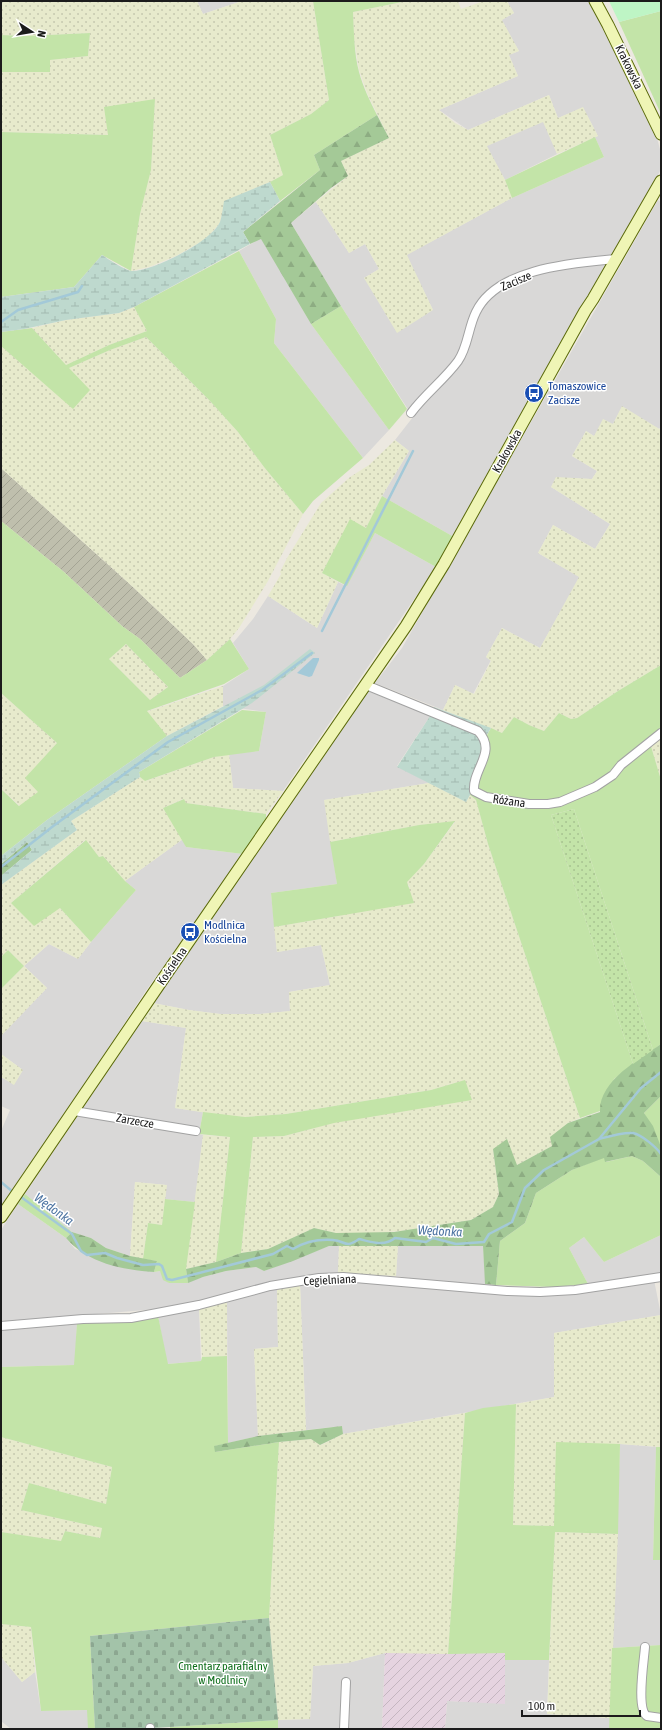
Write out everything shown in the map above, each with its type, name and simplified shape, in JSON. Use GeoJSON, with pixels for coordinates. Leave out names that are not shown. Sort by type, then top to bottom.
{"type":"FeatureCollection","features":[{"type":"Feature","properties":{"kind":"street","name":"Krakowska"},"geometry":{"type":"LineString","coordinates":[[595,1],[661,134]]}},
{"type":"Feature","properties":{"kind":"street","name":"Krakowska"},"geometry":{"type":"LineString","coordinates":[[345,716],[424,598],[585,311],[661,181]]}},
{"type":"Feature","properties":{"kind":"street","name":"Zacisze"},"geometry":{"type":"LineString","coordinates":[[411,413],[459,360],[476,312],[484,300],[497,288],[519,278],[546,269],[569,264],[616,259]]}},
{"type":"Feature","properties":{"kind":"street","name":"Różana"},"geometry":{"type":"LineString","coordinates":[[366,685],[478,731],[484,737],[486,750],[474,785],[474,791],[486,797],[529,804],[548,804],[560,802],[595,787],[613,775],[626,761],[661,733]]}},
{"type":"Feature","properties":{"kind":"street","name":"Kościelna"},"geometry":{"type":"LineString","coordinates":[[1,1217],[165,976],[345,716]]}},
{"type":"Feature","properties":{"kind":"street","name":"Zarzecze"},"geometry":{"type":"LineString","coordinates":[[74,1111],[196,1131]]}},
{"type":"Feature","properties":{"kind":"street","name":"Cegielniana"},"geometry":{"type":"LineString","coordinates":[[1,1326],[83,1318],[131,1318],[199,1305],[270,1286],[319,1278],[343,1277],[507,1291],[540,1292],[575,1290],[661,1277]]}},
{"type":"Feature","properties":{"kind":"street"},"geometry":{"type":"LineString","coordinates":[[645,1647],[641,1700],[643,1712],[647,1716],[661,1718]]}},
{"type":"Feature","properties":{"kind":"street"},"geometry":{"type":"LineString","coordinates":[[344,1729],[346,1682]]}},
{"type":"Feature","properties":{"kind":"shaded area"},"geometry":{"type":"Polygon","coordinates":[[[197,1],[242,1],[203,14],[197,1]]]}},
{"type":"Feature","properties":{"kind":"shaded area"},"geometry":{"type":"Polygon","coordinates":[[[197,1],[203,14],[242,1],[313,1],[329,100],[311,114],[270,135],[283,175],[225,201],[220,223],[206,239],[176,256],[149,267],[131,271],[140,214],[151,170],[155,99],[109,135],[1,132],[1,72],[50,72],[49,60],[88,56],[90,33],[27,36],[1,35],[1,2],[197,1]]]}},
{"type":"Feature","properties":{"kind":"shaded area"},"geometry":{"type":"Polygon","coordinates":[[[407,1],[458,1],[461,9],[484,1],[507,1],[514,13],[502,20],[519,51],[509,55],[518,76],[439,110],[455,123],[468,130],[549,95],[558,118],[583,107],[598,136],[557,154],[543,122],[487,146],[505,180],[512,198],[407,255],[433,310],[397,333],[364,278],[379,269],[365,244],[349,253],[316,202],[348,176],[341,161],[389,138],[367,93],[359,70],[354,39],[353,12],[407,1]]]}},
{"type":"Feature","properties":{"kind":"shaded area"},"geometry":{"type":"Polygon","coordinates":[[[507,1],[592,1],[657,138],[661,153],[661,163],[660,171],[649,194],[558,347],[454,537],[382,496],[409,451],[395,440],[413,417],[341,306],[291,223],[316,202],[349,253],[365,244],[379,269],[364,278],[433,310],[406,255],[512,198],[604,157],[595,137],[598,136],[583,108],[558,118],[549,95],[468,130],[439,110],[518,76],[509,55],[519,51],[501,20],[514,13],[507,1]]]}},
{"type":"Feature","properties":{"kind":"shaded area"},"geometry":{"type":"Polygon","coordinates":[[[544,121],[557,154],[505,180],[486,146],[544,121]]]}},
{"type":"Feature","properties":{"kind":"shaded area"},"geometry":{"type":"Polygon","coordinates":[[[658,200],[661,202],[661,426],[659,429],[622,407],[613,424],[594,436],[586,431],[572,456],[597,471],[592,479],[556,478],[551,487],[610,524],[595,549],[553,525],[538,553],[580,577],[540,648],[502,628],[486,657],[491,660],[473,694],[455,685],[443,710],[375,683],[402,648],[658,200]]]}},
{"type":"Feature","properties":{"kind":"shaded area"},"geometry":{"type":"Polygon","coordinates":[[[261,238],[311,324],[389,430],[363,458],[274,343],[276,319],[239,251],[261,238]]]}},
{"type":"Feature","properties":{"kind":"shaded area"},"geometry":{"type":"Polygon","coordinates":[[[134,307],[147,331],[109,345],[66,365],[32,328],[66,320],[119,313],[134,307]]]}},
{"type":"Feature","properties":{"kind":"shaded area"},"geometry":{"type":"Polygon","coordinates":[[[146,337],[210,401],[238,432],[264,467],[303,514],[268,581],[239,628],[230,639],[207,660],[193,644],[133,587],[1,468],[1,346],[73,408],[69,368],[110,350],[146,337]]]}},
{"type":"Feature","properties":{"kind":"shaded area"},"geometry":{"type":"Polygon","coordinates":[[[622,406],[661,430],[661,665],[577,718],[571,719],[559,713],[544,731],[514,717],[502,733],[443,710],[455,685],[474,694],[491,661],[486,657],[502,628],[540,648],[579,577],[538,553],[553,525],[595,549],[610,524],[551,487],[556,477],[592,479],[597,471],[572,456],[586,431],[594,436],[603,419],[613,424],[622,406]]]}},
{"type":"Feature","properties":{"kind":"shaded area"},"geometry":{"type":"Polygon","coordinates":[[[395,440],[409,451],[382,496],[366,528],[350,520],[322,573],[338,582],[317,628],[268,596],[281,574],[280,572],[287,558],[321,503],[350,477],[369,465],[395,440]]]}},
{"type":"Feature","properties":{"kind":"shaded area"},"geometry":{"type":"Polygon","coordinates":[[[1,468],[133,587],[193,644],[207,660],[180,678],[140,639],[122,626],[64,572],[1,521],[1,468]]]}},
{"type":"Feature","properties":{"kind":"shaded area"},"geometry":{"type":"Polygon","coordinates":[[[375,533],[436,567],[283,791],[233,788],[229,754],[259,751],[266,712],[223,706],[223,686],[249,669],[233,643],[253,619],[268,596],[317,628],[338,582],[346,586],[375,533]]]}},
{"type":"Feature","properties":{"kind":"shaded area"},"geometry":{"type":"Polygon","coordinates":[[[126,644],[168,687],[150,700],[109,659],[126,644]]]}},
{"type":"Feature","properties":{"kind":"shaded area"},"geometry":{"type":"Polygon","coordinates":[[[223,686],[223,706],[167,736],[146,712],[223,686]]]}},
{"type":"Feature","properties":{"kind":"shaded area"},"geometry":{"type":"Polygon","coordinates":[[[368,691],[430,716],[397,766],[429,783],[325,800],[337,884],[271,893],[277,952],[321,945],[330,985],[289,992],[290,1011],[260,1014],[220,1014],[153,1003],[368,691]]]}},
{"type":"Feature","properties":{"kind":"shaded area"},"geometry":{"type":"Polygon","coordinates":[[[1,693],[57,743],[26,778],[39,792],[20,806],[1,789],[1,693]]]}},
{"type":"Feature","properties":{"kind":"shaded area"},"geometry":{"type":"Polygon","coordinates":[[[661,735],[661,780],[650,743],[661,735]]]}},
{"type":"Feature","properties":{"kind":"shaded area"},"geometry":{"type":"Polygon","coordinates":[[[229,754],[233,788],[283,791],[266,814],[186,803],[183,799],[163,808],[183,839],[125,881],[103,856],[99,857],[85,840],[11,903],[59,907],[91,942],[78,959],[49,944],[24,966],[8,950],[1,957],[1,898],[3,896],[1,894],[1,885],[77,830],[71,821],[140,777],[146,781],[214,757],[229,754]]]}},
{"type":"Feature","properties":{"kind":"shaded area"},"geometry":{"type":"Polygon","coordinates":[[[429,783],[466,802],[470,795],[476,800],[488,844],[580,1118],[568,1123],[552,1146],[517,1165],[493,1149],[499,1194],[493,1207],[471,1220],[401,1231],[360,1234],[336,1233],[314,1228],[268,1249],[241,1253],[253,1137],[284,1136],[315,1128],[464,1080],[431,1090],[286,1114],[245,1117],[226,1116],[175,1108],[186,1028],[142,1021],[153,1003],[220,1014],[260,1014],[290,1011],[289,992],[330,985],[321,945],[277,952],[274,927],[339,916],[410,887],[406,882],[424,864],[455,822],[419,825],[330,842],[324,800],[429,783]]]}},
{"type":"Feature","properties":{"kind":"shaded area"},"geometry":{"type":"Polygon","coordinates":[[[183,839],[186,847],[243,854],[145,992],[1,1211],[1,1131],[10,1110],[1,1106],[1,1077],[14,1084],[23,1070],[1,1054],[1,1036],[47,988],[24,966],[49,944],[78,959],[136,890],[125,881],[183,839]]]}},
{"type":"Feature","properties":{"kind":"shaded area"},"geometry":{"type":"Polygon","coordinates":[[[24,966],[47,988],[1,1036],[1,989],[24,966]]]}},
{"type":"Feature","properties":{"kind":"shaded area"},"geometry":{"type":"Polygon","coordinates":[[[142,1021],[186,1028],[175,1108],[203,1112],[199,1134],[203,1135],[195,1202],[165,1199],[166,1185],[135,1182],[130,1256],[106,1248],[91,1238],[72,1232],[25,1194],[142,1021]]]}},
{"type":"Feature","properties":{"kind":"shaded area"},"geometry":{"type":"Polygon","coordinates":[[[1,1054],[23,1070],[14,1085],[1,1077],[1,1054]]]}},
{"type":"Feature","properties":{"kind":"shaded area"},"geometry":{"type":"Polygon","coordinates":[[[203,1135],[230,1137],[216,1262],[186,1269],[203,1135]]]}},
{"type":"Feature","properties":{"kind":"shaded area"},"geometry":{"type":"Polygon","coordinates":[[[135,1182],[167,1185],[162,1225],[148,1223],[143,1259],[130,1256],[135,1182]]]}},
{"type":"Feature","properties":{"kind":"shaded area"},"geometry":{"type":"Polygon","coordinates":[[[18,1204],[66,1238],[75,1249],[154,1272],[160,1271],[169,1283],[188,1282],[226,1271],[256,1267],[264,1271],[329,1246],[339,1246],[338,1273],[313,1275],[260,1285],[169,1308],[1,1322],[1,1230],[18,1204]]]}},
{"type":"Feature","properties":{"kind":"shaded area"},"geometry":{"type":"Polygon","coordinates":[[[661,1235],[661,1273],[588,1284],[569,1248],[584,1237],[604,1262],[661,1235]]]}},
{"type":"Feature","properties":{"kind":"shaded area"},"geometry":{"type":"Polygon","coordinates":[[[398,1245],[483,1246],[486,1292],[509,1294],[654,1280],[661,1315],[554,1333],[554,1397],[343,1434],[342,1426],[306,1430],[300,1284],[337,1280],[411,1286],[410,1278],[396,1276],[398,1245]]]}},
{"type":"Feature","properties":{"kind":"shaded area"},"geometry":{"type":"Polygon","coordinates":[[[398,1245],[396,1276],[338,1273],[339,1246],[398,1245]]]}},
{"type":"Feature","properties":{"kind":"shaded area"},"geometry":{"type":"Polygon","coordinates":[[[300,1284],[306,1430],[258,1436],[254,1349],[278,1347],[277,1288],[300,1284]]]}},
{"type":"Feature","properties":{"kind":"shaded area"},"geometry":{"type":"Polygon","coordinates":[[[277,1288],[278,1347],[254,1349],[258,1436],[228,1443],[227,1301],[277,1288]]]}},
{"type":"Feature","properties":{"kind":"shaded area"},"geometry":{"type":"Polygon","coordinates":[[[227,1301],[227,1356],[202,1357],[199,1308],[227,1301]]]}},
{"type":"Feature","properties":{"kind":"shaded area"},"geometry":{"type":"Polygon","coordinates":[[[199,1308],[201,1361],[167,1364],[158,1316],[199,1308]]]}},
{"type":"Feature","properties":{"kind":"shaded area"},"geometry":{"type":"Polygon","coordinates":[[[661,1315],[661,1447],[620,1444],[554,1526],[513,1525],[516,1404],[554,1397],[554,1333],[661,1315]]]}},
{"type":"Feature","properties":{"kind":"shaded area"},"geometry":{"type":"Polygon","coordinates":[[[77,1323],[75,1365],[1,1367],[1,1329],[77,1323]]]}},
{"type":"Feature","properties":{"kind":"shaded area"},"geometry":{"type":"Polygon","coordinates":[[[465,1413],[448,1654],[385,1653],[348,1663],[313,1666],[310,1719],[278,1720],[269,1618],[279,1442],[311,1439],[321,1445],[343,1434],[465,1413]]]}},
{"type":"Feature","properties":{"kind":"shaded area"},"geometry":{"type":"Polygon","coordinates":[[[1,1437],[112,1467],[106,1504],[29,1483],[21,1510],[102,1528],[100,1538],[65,1531],[61,1542],[1,1532],[1,1437]]]}},
{"type":"Feature","properties":{"kind":"shaded area"},"geometry":{"type":"Polygon","coordinates":[[[620,1444],[656,1447],[653,1560],[661,1560],[661,1645],[612,1648],[620,1444]]]}},
{"type":"Feature","properties":{"kind":"shaded area"},"geometry":{"type":"Polygon","coordinates":[[[555,1532],[618,1534],[610,1718],[547,1714],[555,1532]]]}},
{"type":"Feature","properties":{"kind":"shaded area"},"geometry":{"type":"Polygon","coordinates":[[[1,1624],[31,1627],[35,1672],[22,1682],[1,1657],[1,1624]]]}},
{"type":"Feature","properties":{"kind":"shaded area"},"geometry":{"type":"Polygon","coordinates":[[[385,1653],[382,1729],[278,1729],[278,1720],[310,1719],[313,1666],[348,1663],[385,1653]]]}},
{"type":"Feature","properties":{"kind":"shaded area"},"geometry":{"type":"Polygon","coordinates":[[[385,1653],[505,1653],[505,1704],[447,1701],[445,1729],[382,1729],[385,1653]]]}},
{"type":"Feature","properties":{"kind":"shaded area"},"geometry":{"type":"Polygon","coordinates":[[[1,1657],[22,1682],[35,1672],[41,1711],[88,1710],[88,1729],[11,1729],[1,1721],[1,1657]]]}},
{"type":"Feature","properties":{"kind":"shaded area"},"geometry":{"type":"Polygon","coordinates":[[[505,1660],[549,1660],[547,1714],[610,1718],[609,1729],[445,1729],[447,1701],[505,1703],[505,1660]]]}},
{"type":"Feature","properties":{"kind":"green space"},"geometry":{"type":"Polygon","coordinates":[[[313,1],[407,1],[353,12],[357,65],[365,89],[377,115],[314,155],[320,170],[280,201],[270,182],[283,175],[270,135],[311,114],[329,100],[313,1]]]}},
{"type":"Feature","properties":{"kind":"green space"},"geometry":{"type":"Polygon","coordinates":[[[609,1],[661,1],[661,11],[619,22],[609,1]]]}},
{"type":"Feature","properties":{"kind":"green space"},"geometry":{"type":"Polygon","coordinates":[[[661,11],[661,114],[619,22],[661,11]]]}},
{"type":"Feature","properties":{"kind":"green space"},"geometry":{"type":"Polygon","coordinates":[[[90,33],[88,56],[50,60],[50,72],[1,72],[1,35],[27,36],[90,33]]]}},
{"type":"Feature","properties":{"kind":"green space"},"geometry":{"type":"Polygon","coordinates":[[[155,99],[151,170],[140,214],[131,271],[102,255],[74,287],[1,297],[1,132],[108,135],[104,107],[155,99]]]}},
{"type":"Feature","properties":{"kind":"green space"},"geometry":{"type":"Polygon","coordinates":[[[377,115],[389,138],[341,161],[348,176],[331,188],[291,223],[341,306],[311,324],[261,239],[250,244],[243,232],[320,170],[314,155],[377,115]]]}},
{"type":"Feature","properties":{"kind":"green space"},"geometry":{"type":"Polygon","coordinates":[[[595,137],[604,157],[512,198],[505,180],[595,137]]]}},
{"type":"Feature","properties":{"kind":"green space"},"geometry":{"type":"Polygon","coordinates":[[[270,182],[280,201],[243,232],[250,244],[134,307],[119,313],[66,320],[24,329],[1,332],[1,297],[74,287],[102,255],[121,267],[132,271],[141,270],[167,261],[194,246],[214,230],[220,222],[224,201],[270,182]]]}},
{"type":"Feature","properties":{"kind":"green space"},"geometry":{"type":"Polygon","coordinates":[[[239,251],[276,319],[274,343],[363,458],[313,501],[303,514],[264,467],[238,432],[210,401],[146,337],[110,350],[69,368],[90,390],[73,409],[1,346],[1,332],[32,328],[66,365],[109,345],[147,331],[134,307],[239,251]]]}},
{"type":"Feature","properties":{"kind":"green space"},"geometry":{"type":"Polygon","coordinates":[[[341,306],[407,409],[389,430],[311,324],[341,306]]]}},
{"type":"Feature","properties":{"kind":"green space"},"geometry":{"type":"Polygon","coordinates":[[[382,496],[454,537],[436,567],[375,533],[347,586],[322,573],[350,519],[366,528],[382,496]]]}},
{"type":"Feature","properties":{"kind":"green space"},"geometry":{"type":"Polygon","coordinates":[[[1,521],[64,572],[122,626],[140,639],[180,678],[207,660],[230,639],[249,669],[224,684],[147,711],[167,736],[47,820],[1,856],[1,789],[19,806],[38,792],[25,778],[57,743],[1,693],[1,521]],[[126,644],[109,659],[150,700],[168,687],[126,644]]]}},
{"type":"Feature","properties":{"kind":"green space"},"geometry":{"type":"Polygon","coordinates":[[[310,649],[315,653],[252,703],[139,772],[140,777],[71,821],[77,830],[1,885],[1,876],[32,850],[27,842],[1,864],[1,856],[47,820],[167,736],[264,685],[310,649]]]}},
{"type":"Feature","properties":{"kind":"green space"},"geometry":{"type":"Polygon","coordinates":[[[661,665],[661,730],[611,770],[607,781],[650,743],[661,780],[661,1044],[653,1050],[574,809],[551,815],[633,1064],[614,1079],[600,1111],[580,1118],[488,844],[476,800],[470,795],[472,778],[480,752],[491,728],[502,733],[514,717],[544,731],[559,713],[571,719],[577,718],[661,665]]]}},
{"type":"Feature","properties":{"kind":"green space"},"geometry":{"type":"Polygon","coordinates":[[[434,707],[491,728],[483,741],[481,757],[471,785],[470,795],[466,802],[397,767],[430,716],[434,707]]]}},
{"type":"Feature","properties":{"kind":"green space"},"geometry":{"type":"Polygon","coordinates":[[[242,710],[266,712],[259,751],[214,757],[145,781],[140,777],[139,772],[242,710]]]}},
{"type":"Feature","properties":{"kind":"green space"},"geometry":{"type":"Polygon","coordinates":[[[184,799],[186,803],[266,814],[266,821],[243,854],[186,847],[163,808],[184,799]]]}},
{"type":"Feature","properties":{"kind":"green space"},"geometry":{"type":"Polygon","coordinates":[[[574,809],[653,1050],[633,1064],[551,815],[574,809]]]}},
{"type":"Feature","properties":{"kind":"green space"},"geometry":{"type":"Polygon","coordinates":[[[455,821],[424,864],[407,882],[414,903],[274,927],[271,893],[337,884],[330,842],[419,825],[455,821]]]}},
{"type":"Feature","properties":{"kind":"green space"},"geometry":{"type":"Polygon","coordinates":[[[86,840],[99,857],[103,856],[125,881],[136,890],[91,942],[60,908],[34,926],[11,903],[86,840]]]}},
{"type":"Feature","properties":{"kind":"green space"},"geometry":{"type":"Polygon","coordinates":[[[27,842],[32,850],[1,876],[1,864],[27,842]]]}},
{"type":"Feature","properties":{"kind":"green space"},"geometry":{"type":"Polygon","coordinates":[[[8,950],[24,966],[1,989],[1,957],[8,950]]]}},
{"type":"Feature","properties":{"kind":"green space"},"geometry":{"type":"Polygon","coordinates":[[[661,1044],[661,1096],[644,1113],[653,1126],[661,1147],[661,1177],[643,1161],[632,1156],[605,1162],[604,1158],[572,1170],[536,1193],[525,1223],[500,1241],[496,1285],[485,1284],[483,1246],[329,1246],[264,1271],[256,1267],[226,1271],[203,1277],[188,1283],[186,1269],[216,1262],[241,1253],[268,1249],[314,1228],[336,1233],[394,1232],[471,1220],[493,1207],[499,1194],[493,1149],[507,1139],[517,1165],[552,1146],[550,1137],[568,1123],[600,1112],[601,1101],[606,1090],[613,1081],[632,1064],[661,1044]]]}},
{"type":"Feature","properties":{"kind":"green space"},"geometry":{"type":"Polygon","coordinates":[[[465,1080],[472,1100],[334,1123],[284,1136],[253,1137],[241,1253],[216,1262],[230,1137],[199,1134],[203,1112],[245,1117],[286,1114],[431,1090],[465,1080]]]}},
{"type":"Feature","properties":{"kind":"green space"},"geometry":{"type":"Polygon","coordinates":[[[661,1096],[661,1147],[644,1113],[661,1096]]]}},
{"type":"Feature","properties":{"kind":"green space"},"geometry":{"type":"Polygon","coordinates":[[[632,1156],[643,1161],[661,1177],[661,1235],[604,1262],[584,1237],[569,1248],[588,1284],[554,1287],[496,1285],[500,1241],[525,1223],[536,1193],[572,1170],[604,1157],[606,1162],[632,1156]]]}},
{"type":"Feature","properties":{"kind":"green space"},"geometry":{"type":"Polygon","coordinates":[[[25,1194],[72,1232],[66,1238],[18,1204],[25,1194]]]}},
{"type":"Feature","properties":{"kind":"green space"},"geometry":{"type":"Polygon","coordinates":[[[165,1199],[195,1202],[186,1269],[188,1283],[169,1283],[163,1280],[160,1271],[154,1272],[157,1261],[143,1259],[148,1223],[162,1225],[165,1199]]]}},
{"type":"Feature","properties":{"kind":"green space"},"geometry":{"type":"Polygon","coordinates":[[[72,1232],[91,1238],[106,1248],[130,1256],[157,1261],[154,1272],[106,1264],[84,1254],[66,1238],[72,1232]]]}},
{"type":"Feature","properties":{"kind":"green space"},"geometry":{"type":"Polygon","coordinates":[[[158,1316],[168,1364],[201,1361],[202,1357],[227,1356],[228,1443],[215,1446],[215,1452],[279,1442],[269,1618],[90,1636],[95,1729],[88,1729],[87,1710],[41,1711],[31,1627],[1,1624],[1,1532],[61,1541],[65,1531],[100,1538],[102,1528],[21,1510],[29,1483],[106,1504],[112,1467],[1,1437],[1,1367],[74,1365],[77,1323],[130,1322],[158,1316]]]}},
{"type":"Feature","properties":{"kind":"green space"},"geometry":{"type":"Polygon","coordinates":[[[516,1404],[513,1525],[554,1526],[556,1442],[620,1444],[618,1534],[555,1532],[549,1660],[505,1660],[505,1653],[448,1654],[465,1413],[483,1408],[516,1404]]]}},
{"type":"Feature","properties":{"kind":"green space"},"geometry":{"type":"Polygon","coordinates":[[[342,1426],[343,1434],[320,1445],[311,1439],[279,1442],[215,1452],[214,1446],[258,1436],[342,1426]]]}},
{"type":"Feature","properties":{"kind":"green space"},"geometry":{"type":"Polygon","coordinates":[[[656,1447],[661,1447],[661,1560],[653,1560],[656,1447]]]}},
{"type":"Feature","properties":{"kind":"green space","name":"Cmentarz parafialny w Modlnicy"},"geometry":{"type":"Polygon","coordinates":[[[269,1618],[278,1720],[138,1729],[95,1729],[90,1636],[269,1618]]]}},
{"type":"Feature","properties":{"kind":"green space"},"geometry":{"type":"Polygon","coordinates":[[[661,1645],[661,1729],[609,1729],[612,1648],[661,1645]]]}},
{"type":"Feature","properties":{"kind":"green space"},"geometry":{"type":"Polygon","coordinates":[[[278,1720],[278,1729],[170,1729],[170,1727],[278,1720]]]}},
{"type":"Feature","properties":{"kind":"water"},"geometry":{"type":"Polygon","coordinates":[[[313,658],[319,658],[319,660],[312,676],[309,677],[297,673],[313,658]]]}},
{"type":"Feature","properties":{"kind":"waterway"},"geometry":{"type":"LineString","coordinates":[[1,322],[18,310],[78,292],[82,286]]}},
{"type":"Feature","properties":{"kind":"waterway"},"geometry":{"type":"LineString","coordinates":[[322,631],[413,451]]}},
{"type":"Feature","properties":{"kind":"waterway"},"geometry":{"type":"LineString","coordinates":[[1,867],[52,827],[168,742],[262,690],[312,653]]}},
{"type":"Feature","properties":{"kind":"waterway","name":"Wędonka"},"geometry":{"type":"LineString","coordinates":[[21,1197],[72,1234],[81,1251],[87,1255],[105,1253],[143,1265],[159,1264],[162,1266],[167,1279],[172,1280],[273,1254],[287,1246],[293,1249],[307,1242],[317,1240],[333,1240],[346,1244],[351,1244],[359,1239],[382,1243],[391,1241],[395,1238],[426,1242],[433,1238],[456,1244],[484,1242],[489,1234],[512,1222],[525,1188],[544,1170],[599,1139],[641,1088],[661,1072]]}},
{"type":"Feature","properties":{"kind":"waterway"},"geometry":{"type":"LineString","coordinates":[[599,1139],[633,1133],[640,1136],[656,1148],[661,1154]]}},
{"type":"Feature","properties":{"kind":"waterway","name":"Wędonka"},"geometry":{"type":"LineString","coordinates":[[1,1182],[13,1192]]}},
{"type":"Feature","properties":{"kind":"place","name":"Tomaszowice Zacisze"},"geometry":{"type":"Point","coordinates":[534,393]}},
{"type":"Feature","properties":{"kind":"place","name":"Modlnica Kościelna"},"geometry":{"type":"Point","coordinates":[190,932]}}]}
